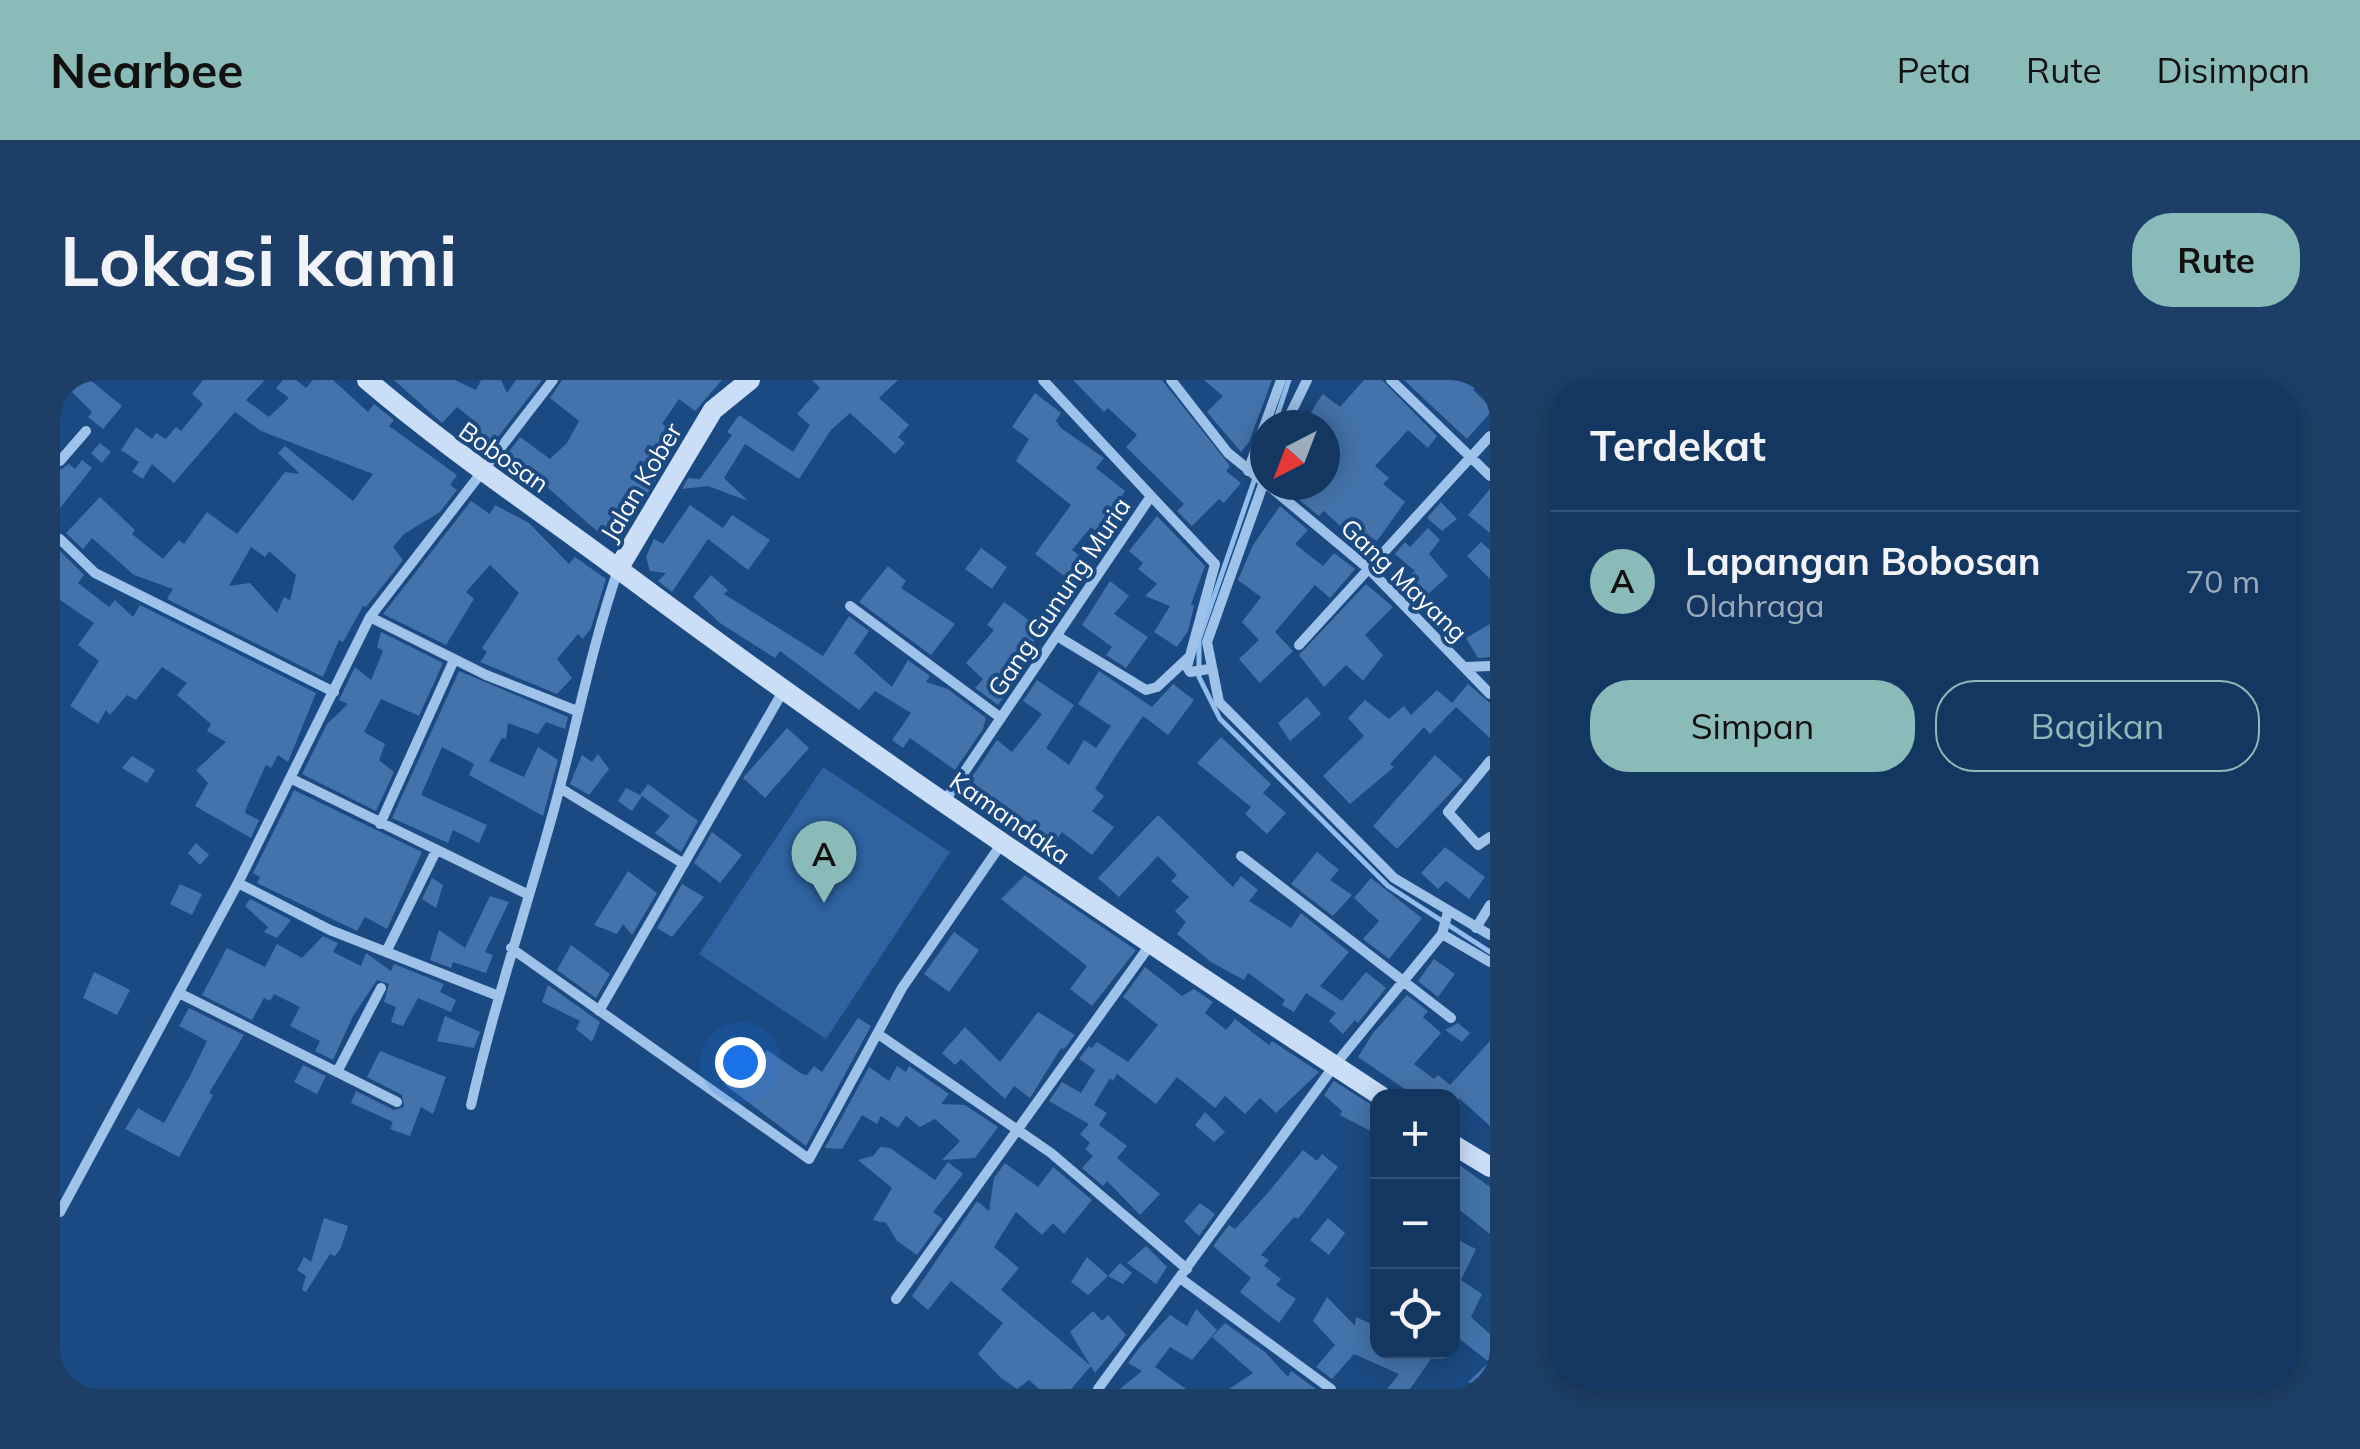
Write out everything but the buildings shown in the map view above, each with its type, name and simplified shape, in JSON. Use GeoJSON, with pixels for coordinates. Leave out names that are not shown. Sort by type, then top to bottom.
{"type":"FeatureCollection","features":[{"type":"Feature","properties":{"kind":"street","name":"Bobosan"},"geometry":{"type":"LineString","coordinates":[[366,380],[483,472],[618,569]]}},
{"type":"Feature","properties":{"kind":"street"},"geometry":{"type":"LineString","coordinates":[[60,1212],[238,883],[370,618],[553,380]]}},
{"type":"Feature","properties":{"kind":"street","name":"Jalan Kober"},"geometry":{"type":"LineString","coordinates":[[618,569],[714,410],[750,380]]}},
{"type":"Feature","properties":{"kind":"street","name":"Gang Gunung Muria"},"geometry":{"type":"LineString","coordinates":[[944,802],[1152,496],[1043,380]]}},
{"type":"Feature","properties":{"kind":"street","name":"Gang Mayang"},"geometry":{"type":"LineString","coordinates":[[1171,380],[1250,468]]}},
{"type":"Feature","properties":{"kind":"street"},"geometry":{"type":"LineString","coordinates":[[1275,410],[1282,380]]}},
{"type":"Feature","properties":{"kind":"street"},"geometry":{"type":"LineString","coordinates":[[1391,380],[1490,476]]}},
{"type":"Feature","properties":{"kind":"street"},"geometry":{"type":"LineString","coordinates":[[1291,410],[1304,381]]}},
{"type":"Feature","properties":{"kind":"street"},"geometry":{"type":"LineString","coordinates":[[60,462],[86,431]]}},
{"type":"Feature","properties":{"kind":"street"},"geometry":{"type":"LineString","coordinates":[[1299,645],[1490,436]]}},
{"type":"Feature","properties":{"kind":"street"},"geometry":{"type":"LineString","coordinates":[[1152,496],[1215,564],[1188,657],[1188,670],[1202,670]]}},
{"type":"Feature","properties":{"kind":"street"},"geometry":{"type":"LineString","coordinates":[[1253,500],[1206,642],[1202,670],[1220,702],[1244,732],[1394,878],[1490,962]]}},
{"type":"Feature","properties":{"kind":"street","name":"Gang Mayang"},"geometry":{"type":"LineString","coordinates":[[1285,500],[1370,570],[1490,694]]}},
{"type":"Feature","properties":{"kind":"street"},"geometry":{"type":"LineString","coordinates":[[60,539],[95,572],[334,692]]}},
{"type":"Feature","properties":{"kind":"street"},"geometry":{"type":"LineString","coordinates":[[470,1105],[496,996],[560,788],[590,650],[618,569]]}},
{"type":"Feature","properties":{"kind":"street","name":"Kamandaka"},"geometry":{"type":"LineString","coordinates":[[618,569],[782,693],[1370,1089]]}},
{"type":"Feature","properties":{"kind":"street"},"geometry":{"type":"LineString","coordinates":[[850,606],[1001,718]]}},
{"type":"Feature","properties":{"kind":"street"},"geometry":{"type":"LineString","coordinates":[[370,618],[454,660],[577,711]]}},
{"type":"Feature","properties":{"kind":"street"},"geometry":{"type":"LineString","coordinates":[[1057,636],[1146,690],[1157,687],[1188,657]]}},
{"type":"Feature","properties":{"kind":"street"},"geometry":{"type":"LineString","coordinates":[[380,824],[454,660]]}},
{"type":"Feature","properties":{"kind":"street"},"geometry":{"type":"LineString","coordinates":[[1465,666],[1490,666]]}},
{"type":"Feature","properties":{"kind":"street"},"geometry":{"type":"LineString","coordinates":[[599,1011],[782,693]]}},
{"type":"Feature","properties":{"kind":"street"},"geometry":{"type":"LineString","coordinates":[[1490,761],[1448,812],[1478,845],[1490,837]]}},
{"type":"Feature","properties":{"kind":"street"},"geometry":{"type":"LineString","coordinates":[[292,778],[526,894]]}},
{"type":"Feature","properties":{"kind":"street"},"geometry":{"type":"LineString","coordinates":[[560,788],[684,864]]}},
{"type":"Feature","properties":{"kind":"street"},"geometry":{"type":"LineString","coordinates":[[511,948],[809,1159],[902,988],[1002,843]]}},
{"type":"Feature","properties":{"kind":"street"},"geometry":{"type":"LineString","coordinates":[[386,952],[436,851]]}},
{"type":"Feature","properties":{"kind":"street"},"geometry":{"type":"LineString","coordinates":[[1241,856],[1451,1018]]}},
{"type":"Feature","properties":{"kind":"street"},"geometry":{"type":"LineString","coordinates":[[238,883],[386,952],[496,996]]}},
{"type":"Feature","properties":{"kind":"street"},"geometry":{"type":"LineString","coordinates":[[1476,928],[1490,906]]}},
{"type":"Feature","properties":{"kind":"street"},"geometry":{"type":"LineString","coordinates":[[1445,924],[1476,928],[1490,935]]}},
{"type":"Feature","properties":{"kind":"street"},"geometry":{"type":"LineString","coordinates":[[1098,1389],[1334,1066],[1403,983],[1445,924]]}},
{"type":"Feature","properties":{"kind":"street"},"geometry":{"type":"LineString","coordinates":[[896,1300],[1150,944]]}},
{"type":"Feature","properties":{"kind":"street"},"geometry":{"type":"LineString","coordinates":[[338,1072],[381,988]]}},
{"type":"Feature","properties":{"kind":"street"},"geometry":{"type":"LineString","coordinates":[[179,993],[397,1102]]}},
{"type":"Feature","properties":{"kind":"street"},"geometry":{"type":"LineString","coordinates":[[878,1034],[1018,1128],[1078,1174],[1184,1273],[1330,1389]]}},
{"type":"Feature","properties":{"kind":"street"},"geometry":{"type":"LineString","coordinates":[[1460,1149],[1490,1167]]}},
{"type":"Feature","properties":{"kind":"shaded area"},"geometry":{"type":"Polygon","coordinates":[[[823,767],[950,852],[826,1039],[699,954],[823,767]]]}},
{"type":"Feature","properties":{"kind":"waterway"},"geometry":{"type":"LineString","coordinates":[[1279,410],[1289,380]]}},
{"type":"Feature","properties":{"kind":"waterway"},"geometry":{"type":"LineString","coordinates":[[1250,492],[1199,640],[1199,677],[1220,719],[1388,886],[1490,952]]}},
{"type":"Feature","properties":{"kind":"place","name":"Lapangan Bobosan"},"geometry":{"type":"Point","coordinates":[824,903]}}]}
